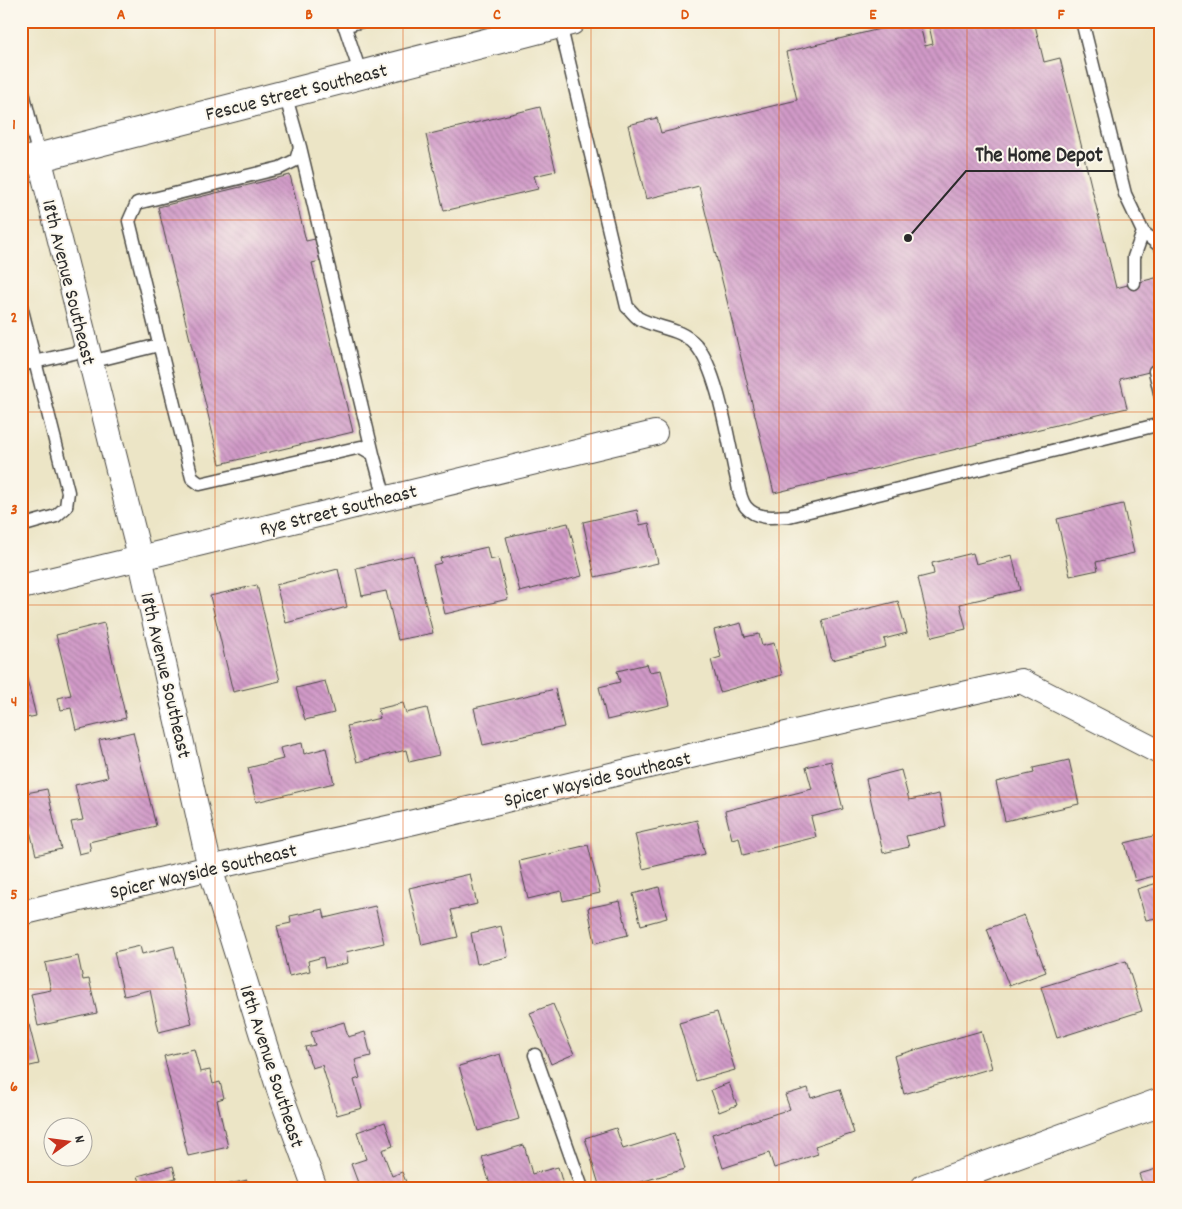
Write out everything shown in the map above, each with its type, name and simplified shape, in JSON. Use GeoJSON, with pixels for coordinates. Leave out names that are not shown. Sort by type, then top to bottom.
{"type":"FeatureCollection","features":[{"type":"Feature","properties":{"kind":"street","name":"Fescue Street Southeast"},"geometry":{"type":"LineString","coordinates":[[30,159],[565,23]]}},
{"type":"Feature","properties":{"kind":"street","name":"18th Avenue Southeast"},"geometry":{"type":"LineString","coordinates":[[30,159],[89,356],[140,557],[210,868],[279,1090],[315,1188]]}},
{"type":"Feature","properties":{"kind":"street","name":"Rye Street Southeast"},"geometry":{"type":"LineString","coordinates":[[21,587],[655,433]]}},
{"type":"Feature","properties":{"kind":"street","name":"Spicer Wayside Southeast"},"geometry":{"type":"LineString","coordinates":[[21,913],[724,748],[1021,681],[1161,752]]}},
{"type":"Feature","properties":{"kind":"street"},"geometry":{"type":"LineString","coordinates":[[925,1188],[1161,1102]]}},
{"type":"Feature","properties":{"kind":"lane"},"geometry":{"type":"LineString","coordinates":[[361,75],[344,24],[362,21]]}},
{"type":"Feature","properties":{"kind":"lane"},"geometry":{"type":"LineString","coordinates":[[1082,21],[1125,194],[1143,232],[1161,247]]}},
{"type":"Feature","properties":{"kind":"lane"},"geometry":{"type":"LineString","coordinates":[[565,23],[627,307],[637,317],[678,331],[696,344],[704,357],[714,382],[740,491],[746,507],[758,516],[771,518],[789,516],[1161,424]]}},
{"type":"Feature","properties":{"kind":"lane"},"geometry":{"type":"LineString","coordinates":[[21,84],[30,159]]}},
{"type":"Feature","properties":{"kind":"lane"},"geometry":{"type":"LineString","coordinates":[[285,94],[300,147],[385,498]]}},
{"type":"Feature","properties":{"kind":"lane"},"geometry":{"type":"LineString","coordinates":[[300,147],[296,160],[280,168],[137,203],[129,221],[192,478],[200,484],[361,447],[373,454]]}},
{"type":"Feature","properties":{"kind":"lane"},"geometry":{"type":"LineString","coordinates":[[1134,284],[1134,257],[1143,232]]}},
{"type":"Feature","properties":{"kind":"lane"},"geometry":{"type":"LineString","coordinates":[[21,306],[68,492],[66,507],[56,516],[21,526]]}},
{"type":"Feature","properties":{"kind":"lane"},"geometry":{"type":"LineString","coordinates":[[21,365],[159,345]]}},
{"type":"Feature","properties":{"kind":"lane"},"geometry":{"type":"LineString","coordinates":[[1155,371],[1161,397]]}},
{"type":"Feature","properties":{"kind":"lane"},"geometry":{"type":"LineString","coordinates":[[535,1055],[582,1188]]}},
{"type":"Feature","properties":{"kind":"building"},"geometry":{"type":"Polygon","coordinates":[[[912,21],[919,21],[925,46],[933,44],[928,21],[1034,21],[1044,62],[1060,58],[1116,288],[1159,277],[1161,284],[1161,369],[1120,379],[1127,408],[774,493],[699,186],[646,199],[628,125],[657,118],[661,133],[797,100],[786,52],[912,21]]]}},
{"type":"Feature","properties":{"kind":"building"},"geometry":{"type":"Polygon","coordinates":[[[540,107],[556,171],[534,176],[538,189],[444,211],[426,135],[540,107]]]}},
{"type":"Feature","properties":{"kind":"building"},"geometry":{"type":"Polygon","coordinates":[[[290,175],[306,241],[315,239],[320,261],[312,263],[353,432],[220,464],[158,207],[290,175]]]}},
{"type":"Feature","properties":{"kind":"building"},"geometry":{"type":"Polygon","coordinates":[[[1123,504],[1134,553],[1096,562],[1098,570],[1070,576],[1057,519],[1123,504]]]}},
{"type":"Feature","properties":{"kind":"building"},"geometry":{"type":"Polygon","coordinates":[[[637,510],[640,525],[649,523],[658,563],[595,577],[583,522],[637,510]]]}},
{"type":"Feature","properties":{"kind":"building"},"geometry":{"type":"Polygon","coordinates":[[[568,523],[582,576],[520,592],[506,537],[568,523]]]}},
{"type":"Feature","properties":{"kind":"building"},"geometry":{"type":"Polygon","coordinates":[[[487,547],[490,560],[498,558],[508,599],[445,614],[433,565],[441,563],[440,558],[487,547]]]}},
{"type":"Feature","properties":{"kind":"building"},"geometry":{"type":"Polygon","coordinates":[[[973,553],[976,564],[1012,555],[1020,590],[960,604],[966,629],[932,637],[918,578],[934,574],[932,563],[973,553]]]}},
{"type":"Feature","properties":{"kind":"building"},"geometry":{"type":"Polygon","coordinates":[[[413,555],[433,633],[398,640],[386,591],[362,596],[356,568],[413,555]]]}},
{"type":"Feature","properties":{"kind":"building"},"geometry":{"type":"Polygon","coordinates":[[[338,569],[347,607],[286,623],[276,585],[338,569]]]}},
{"type":"Feature","properties":{"kind":"building"},"geometry":{"type":"Polygon","coordinates":[[[257,585],[280,681],[233,692],[210,596],[257,585]]]}},
{"type":"Feature","properties":{"kind":"building"},"geometry":{"type":"Polygon","coordinates":[[[898,601],[907,633],[884,639],[886,647],[832,660],[822,620],[898,601]]]}},
{"type":"Feature","properties":{"kind":"building"},"geometry":{"type":"Polygon","coordinates":[[[104,623],[126,718],[76,730],[71,708],[61,710],[58,698],[71,695],[56,635],[104,623]]]}},
{"type":"Feature","properties":{"kind":"building"},"geometry":{"type":"Polygon","coordinates":[[[741,623],[745,637],[759,634],[762,646],[774,643],[782,675],[720,692],[711,660],[721,657],[714,630],[741,623]]]}},
{"type":"Feature","properties":{"kind":"building"},"geometry":{"type":"Polygon","coordinates":[[[647,664],[650,672],[661,670],[670,705],[607,720],[599,687],[620,682],[617,671],[647,664]]]}},
{"type":"Feature","properties":{"kind":"building"},"geometry":{"type":"Polygon","coordinates":[[[21,668],[23,672],[25,671],[36,716],[21,719],[21,668]]]}},
{"type":"Feature","properties":{"kind":"building"},"geometry":{"type":"Polygon","coordinates":[[[325,681],[334,713],[305,720],[296,688],[325,681]]]}},
{"type":"Feature","properties":{"kind":"building"},"geometry":{"type":"Polygon","coordinates":[[[555,689],[564,727],[483,745],[474,708],[555,689]]]}},
{"type":"Feature","properties":{"kind":"building"},"geometry":{"type":"Polygon","coordinates":[[[403,703],[406,713],[427,708],[439,755],[409,762],[406,750],[357,762],[347,726],[380,718],[378,709],[403,703]]]}},
{"type":"Feature","properties":{"kind":"building"},"geometry":{"type":"Polygon","coordinates":[[[133,732],[156,826],[89,842],[91,851],[79,854],[71,822],[83,820],[75,785],[108,777],[99,740],[133,732]]]}},
{"type":"Feature","properties":{"kind":"building"},"geometry":{"type":"Polygon","coordinates":[[[302,743],[304,754],[326,748],[334,783],[256,802],[248,768],[283,759],[280,748],[302,743]]]}},
{"type":"Feature","properties":{"kind":"building"},"geometry":{"type":"Polygon","coordinates":[[[1069,760],[1079,804],[1005,821],[996,782],[1034,773],[1033,768],[1069,760]]]}},
{"type":"Feature","properties":{"kind":"building"},"geometry":{"type":"Polygon","coordinates":[[[831,761],[843,809],[811,817],[816,837],[743,855],[739,837],[732,839],[725,811],[812,789],[806,767],[831,761]]]}},
{"type":"Feature","properties":{"kind":"building"},"geometry":{"type":"Polygon","coordinates":[[[901,770],[909,800],[939,794],[946,827],[906,836],[909,847],[883,853],[866,779],[901,770]]]}},
{"type":"Feature","properties":{"kind":"building"},"geometry":{"type":"Polygon","coordinates":[[[47,789],[61,849],[36,855],[29,827],[21,829],[21,794],[47,789]]]}},
{"type":"Feature","properties":{"kind":"building"},"geometry":{"type":"Polygon","coordinates":[[[697,820],[705,854],[643,869],[635,834],[697,820]]]}},
{"type":"Feature","properties":{"kind":"building"},"geometry":{"type":"Polygon","coordinates":[[[1161,834],[1161,874],[1135,881],[1125,843],[1161,834]]]}},
{"type":"Feature","properties":{"kind":"building"},"geometry":{"type":"Polygon","coordinates":[[[588,845],[600,893],[563,901],[561,891],[528,899],[519,861],[588,845]]]}},
{"type":"Feature","properties":{"kind":"building"},"geometry":{"type":"Polygon","coordinates":[[[470,874],[477,904],[451,910],[458,937],[422,945],[409,888],[470,874]]]}},
{"type":"Feature","properties":{"kind":"building"},"geometry":{"type":"Polygon","coordinates":[[[1161,882],[1161,917],[1146,920],[1137,889],[1161,882]]]}},
{"type":"Feature","properties":{"kind":"building"},"geometry":{"type":"Polygon","coordinates":[[[659,887],[667,918],[641,925],[633,894],[659,887]]]}},
{"type":"Feature","properties":{"kind":"building"},"geometry":{"type":"Polygon","coordinates":[[[620,901],[628,935],[595,943],[588,908],[620,901]]]}},
{"type":"Feature","properties":{"kind":"building"},"geometry":{"type":"Polygon","coordinates":[[[375,906],[384,943],[346,952],[348,963],[325,968],[323,957],[308,961],[310,971],[289,976],[277,926],[291,923],[290,916],[323,909],[325,918],[375,906]]]}},
{"type":"Feature","properties":{"kind":"building"},"geometry":{"type":"Polygon","coordinates":[[[1024,915],[1046,972],[1009,986],[987,929],[1024,915]]]}},
{"type":"Feature","properties":{"kind":"building"},"geometry":{"type":"Polygon","coordinates":[[[501,926],[508,957],[477,964],[471,933],[501,926]]]}},
{"type":"Feature","properties":{"kind":"building"},"geometry":{"type":"Polygon","coordinates":[[[140,946],[142,954],[174,946],[192,1024],[159,1032],[150,990],[124,996],[114,952],[140,946]]]}},
{"type":"Feature","properties":{"kind":"building"},"geometry":{"type":"Polygon","coordinates":[[[78,956],[83,980],[89,979],[97,1013],[38,1026],[31,994],[51,990],[45,963],[78,956]]]}},
{"type":"Feature","properties":{"kind":"building"},"geometry":{"type":"Polygon","coordinates":[[[1126,961],[1142,1011],[1057,1038],[1041,987],[1126,961]]]}},
{"type":"Feature","properties":{"kind":"building"},"geometry":{"type":"Polygon","coordinates":[[[553,1004],[574,1054],[551,1064],[530,1013],[553,1004]]]}},
{"type":"Feature","properties":{"kind":"building"},"geometry":{"type":"Polygon","coordinates":[[[717,1012],[735,1070],[696,1081],[679,1023],[717,1012]]]}},
{"type":"Feature","properties":{"kind":"building"},"geometry":{"type":"Polygon","coordinates":[[[344,1022],[348,1037],[365,1032],[371,1056],[355,1060],[360,1078],[354,1080],[362,1108],[337,1115],[322,1065],[312,1068],[305,1047],[315,1045],[311,1032],[344,1022]]]}},
{"type":"Feature","properties":{"kind":"building"},"geometry":{"type":"Polygon","coordinates":[[[29,1025],[39,1064],[21,1068],[21,1027],[29,1025]]]}},
{"type":"Feature","properties":{"kind":"building"},"geometry":{"type":"Polygon","coordinates":[[[981,1031],[992,1068],[904,1094],[894,1056],[981,1031]]]}},
{"type":"Feature","properties":{"kind":"building"},"geometry":{"type":"Polygon","coordinates":[[[194,1049],[200,1072],[210,1070],[213,1084],[220,1082],[224,1098],[217,1100],[228,1147],[188,1156],[164,1056],[194,1049]]]}},
{"type":"Feature","properties":{"kind":"building"},"geometry":{"type":"Polygon","coordinates":[[[500,1054],[519,1119],[478,1131],[459,1066],[500,1054]]]}},
{"type":"Feature","properties":{"kind":"building"},"geometry":{"type":"Polygon","coordinates":[[[729,1083],[737,1105],[719,1112],[711,1090],[729,1083]]]}},
{"type":"Feature","properties":{"kind":"building"},"geometry":{"type":"Polygon","coordinates":[[[808,1088],[811,1098],[840,1089],[854,1133],[815,1146],[818,1154],[774,1168],[769,1153],[723,1168],[712,1134],[790,1109],[785,1095],[808,1088]]]}},
{"type":"Feature","properties":{"kind":"building"},"geometry":{"type":"Polygon","coordinates":[[[385,1122],[393,1146],[382,1150],[392,1176],[402,1172],[408,1187],[360,1188],[351,1164],[366,1159],[357,1132],[385,1122]]]}},
{"type":"Feature","properties":{"kind":"building"},"geometry":{"type":"Polygon","coordinates":[[[616,1128],[623,1149],[674,1133],[685,1169],[634,1184],[635,1188],[600,1188],[585,1138],[616,1128]]]}},
{"type":"Feature","properties":{"kind":"building"},"geometry":{"type":"Polygon","coordinates":[[[524,1145],[532,1174],[558,1167],[564,1188],[491,1188],[482,1157],[524,1145]]]}},
{"type":"Feature","properties":{"kind":"building"},"geometry":{"type":"Polygon","coordinates":[[[173,1166],[176,1178],[142,1187],[138,1176],[173,1166]]]}},
{"type":"Feature","properties":{"kind":"building"},"geometry":{"type":"Polygon","coordinates":[[[1160,1168],[1161,1188],[1144,1188],[1139,1174],[1160,1168]]]}},
{"type":"Feature","properties":{"kind":"building"},"geometry":{"type":"Polygon","coordinates":[[[247,1180],[249,1188],[217,1188],[217,1187],[247,1180]]]}},
{"type":"Feature","properties":{"kind":"place","name":"The Home Depot"},"geometry":{"type":"Point","coordinates":[908,238]}}]}
